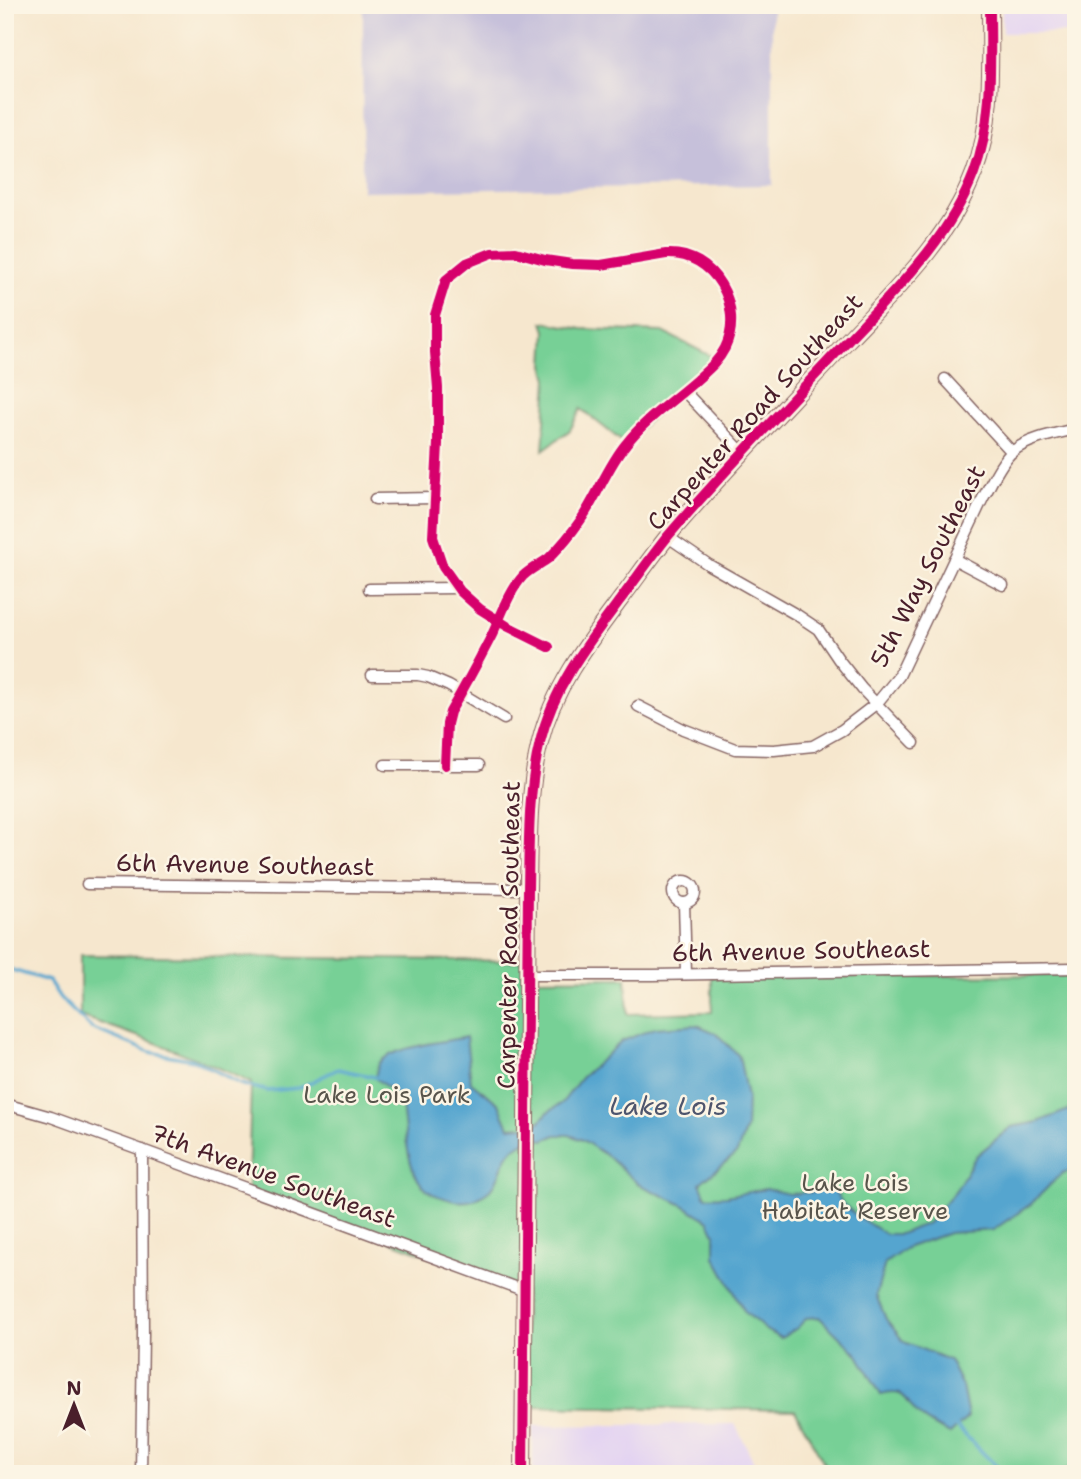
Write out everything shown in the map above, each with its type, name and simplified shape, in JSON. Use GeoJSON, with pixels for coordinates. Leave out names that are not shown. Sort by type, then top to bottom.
{"type":"FeatureCollection","features":[{"type":"Feature","properties":{"kind":"main road","name":"Carpenter Road Southeast"},"geometry":{"type":"LineString","coordinates":[[523,1474],[526,975],[530,807],[540,740],[557,693],[572,667],[667,537],[911,273],[938,241],[958,210],[974,173],[984,132],[989,85],[990,5]]}},
{"type":"Feature","properties":{"kind":"street"},"geometry":{"type":"LineString","coordinates":[[445,765],[450,712],[461,694],[498,621],[511,594],[524,575],[549,557],[568,537],[625,445],[645,423],[718,361],[726,347],[732,316],[729,301],[724,289],[710,271],[697,262],[674,254],[601,265],[572,264],[516,252],[492,253],[467,263],[446,280],[435,315],[438,422],[433,537],[443,566],[457,588],[498,621],[549,647]]}},
{"type":"Feature","properties":{"kind":"street"},"geometry":{"type":"LineString","coordinates":[[945,380],[1012,452]]}},
{"type":"Feature","properties":{"kind":"street"},"geometry":{"type":"LineString","coordinates":[[685,391],[743,453]]}},
{"type":"Feature","properties":{"kind":"street","name":"5th Way Southeast"},"geometry":{"type":"LineString","coordinates":[[667,537],[818,629],[862,689],[877,703],[899,676],[996,474],[1012,452],[1033,440],[1076,429]]}},
{"type":"Feature","properties":{"kind":"street"},"geometry":{"type":"LineString","coordinates":[[375,499],[435,498]]}},
{"type":"Feature","properties":{"kind":"street"},"geometry":{"type":"LineString","coordinates":[[954,559],[1003,585]]}},
{"type":"Feature","properties":{"kind":"street"},"geometry":{"type":"LineString","coordinates":[[369,589],[457,588]]}},
{"type":"Feature","properties":{"kind":"street"},"geometry":{"type":"LineString","coordinates":[[372,675],[428,677],[449,686],[504,719]]}},
{"type":"Feature","properties":{"kind":"street"},"geometry":{"type":"LineString","coordinates":[[638,706],[683,729],[735,749],[774,750],[813,746],[842,730],[877,703],[914,743]]}},
{"type":"Feature","properties":{"kind":"street"},"geometry":{"type":"LineString","coordinates":[[386,765],[479,765]]}},
{"type":"Feature","properties":{"kind":"street","name":"6th Avenue Southeast"},"geometry":{"type":"LineString","coordinates":[[87,884],[528,889]]}},
{"type":"Feature","properties":{"kind":"street"},"geometry":{"type":"LineString","coordinates":[[684,903],[686,974]]}},
{"type":"Feature","properties":{"kind":"street","name":"6th Avenue Southeast"},"geometry":{"type":"LineString","coordinates":[[526,975],[1076,968]]}},
{"type":"Feature","properties":{"kind":"street","name":"7th Avenue Southeast"},"geometry":{"type":"LineString","coordinates":[[5,1104],[51,1117],[524,1291]]}},
{"type":"Feature","properties":{"kind":"street"},"geometry":{"type":"LineString","coordinates":[[141,1474],[142,1150]]}},
{"type":"Feature","properties":{"kind":"shaded area"},"geometry":{"type":"Polygon","coordinates":[[[363,5],[772,5],[772,185],[362,191],[363,5]]]}},
{"type":"Feature","properties":{"kind":"shaded area"},"geometry":{"type":"Polygon","coordinates":[[[1002,5],[1076,5],[1076,33],[1002,33],[1002,5]]]}},
{"type":"Feature","properties":{"kind":"shaded area"},"geometry":{"type":"Polygon","coordinates":[[[735,1424],[760,1474],[533,1474],[533,1426],[735,1424]]]}},
{"type":"Feature","properties":{"kind":"green space"},"geometry":{"type":"Polygon","coordinates":[[[543,322],[582,329],[663,332],[717,359],[624,443],[581,409],[570,430],[543,450],[548,379],[544,365],[546,331],[543,322]]]}},
{"type":"Feature","properties":{"kind":"green space","name":"Lake Lois Habitat Reserve"},"geometry":{"type":"Polygon","coordinates":[[[80,955],[526,961],[530,979],[626,978],[628,1014],[712,1012],[712,977],[1076,975],[1076,1463],[1060,1474],[830,1474],[795,1410],[523,1406],[525,1291],[248,1189],[251,1083],[188,1055],[80,1016],[80,955]]]}},
{"type":"Feature","properties":{"kind":"water","name":"Lake Lois"},"geometry":{"type":"Polygon","coordinates":[[[697,1025],[716,1033],[739,1056],[747,1097],[746,1128],[737,1153],[700,1183],[706,1197],[766,1189],[789,1194],[834,1190],[843,1204],[857,1216],[885,1234],[900,1234],[928,1223],[956,1190],[976,1156],[1011,1127],[1038,1122],[1076,1107],[1076,1169],[1062,1173],[1031,1204],[993,1230],[949,1233],[908,1247],[885,1263],[876,1295],[886,1319],[904,1342],[949,1360],[962,1386],[968,1417],[950,1434],[921,1417],[902,1395],[881,1395],[858,1355],[819,1317],[807,1318],[781,1338],[767,1331],[745,1312],[715,1257],[715,1234],[709,1221],[681,1204],[638,1184],[610,1158],[583,1140],[569,1135],[556,1135],[544,1140],[533,1138],[521,1144],[507,1157],[494,1186],[476,1199],[456,1201],[431,1193],[422,1185],[411,1163],[401,1098],[375,1078],[380,1062],[396,1052],[466,1037],[471,1082],[499,1104],[509,1127],[537,1125],[548,1112],[562,1103],[581,1078],[622,1041],[655,1028],[697,1025]]]}},
{"type":"Feature","properties":{"kind":"waterway"},"geometry":{"type":"LineString","coordinates":[[5,968],[49,981],[60,998],[91,1028],[150,1052],[194,1060],[240,1084],[268,1091],[299,1088],[338,1069],[379,1078]]}},
{"type":"Feature","properties":{"kind":"waterway"},"geometry":{"type":"LineString","coordinates":[[956,1426],[1004,1474]]}},
{"type":"Feature","properties":{"kind":"cycle path"},"geometry":{"type":"LineString","coordinates":[[523,1474],[529,834],[533,778],[546,722],[562,685],[584,650],[668,536],[902,283],[950,221],[974,173],[985,132],[990,69],[990,5]]}},
{"type":"Feature","properties":{"kind":"cycle path"},"geometry":{"type":"LineString","coordinates":[[445,765],[450,712],[495,629],[498,621],[502,613],[509,597],[518,583],[526,573],[549,558],[573,531],[613,462],[634,434],[708,370],[725,348],[731,316],[728,299],[711,272],[683,255],[666,254],[601,265],[545,260],[516,252],[492,253],[467,263],[446,280],[435,315],[438,444],[433,537],[443,567],[460,591],[480,609],[507,626],[549,647]]}},
{"type":"Feature","properties":{"kind":"park label","name":"Lake Lois Park"},"geometry":{"type":"Point","coordinates":[387,1095]}}]}
